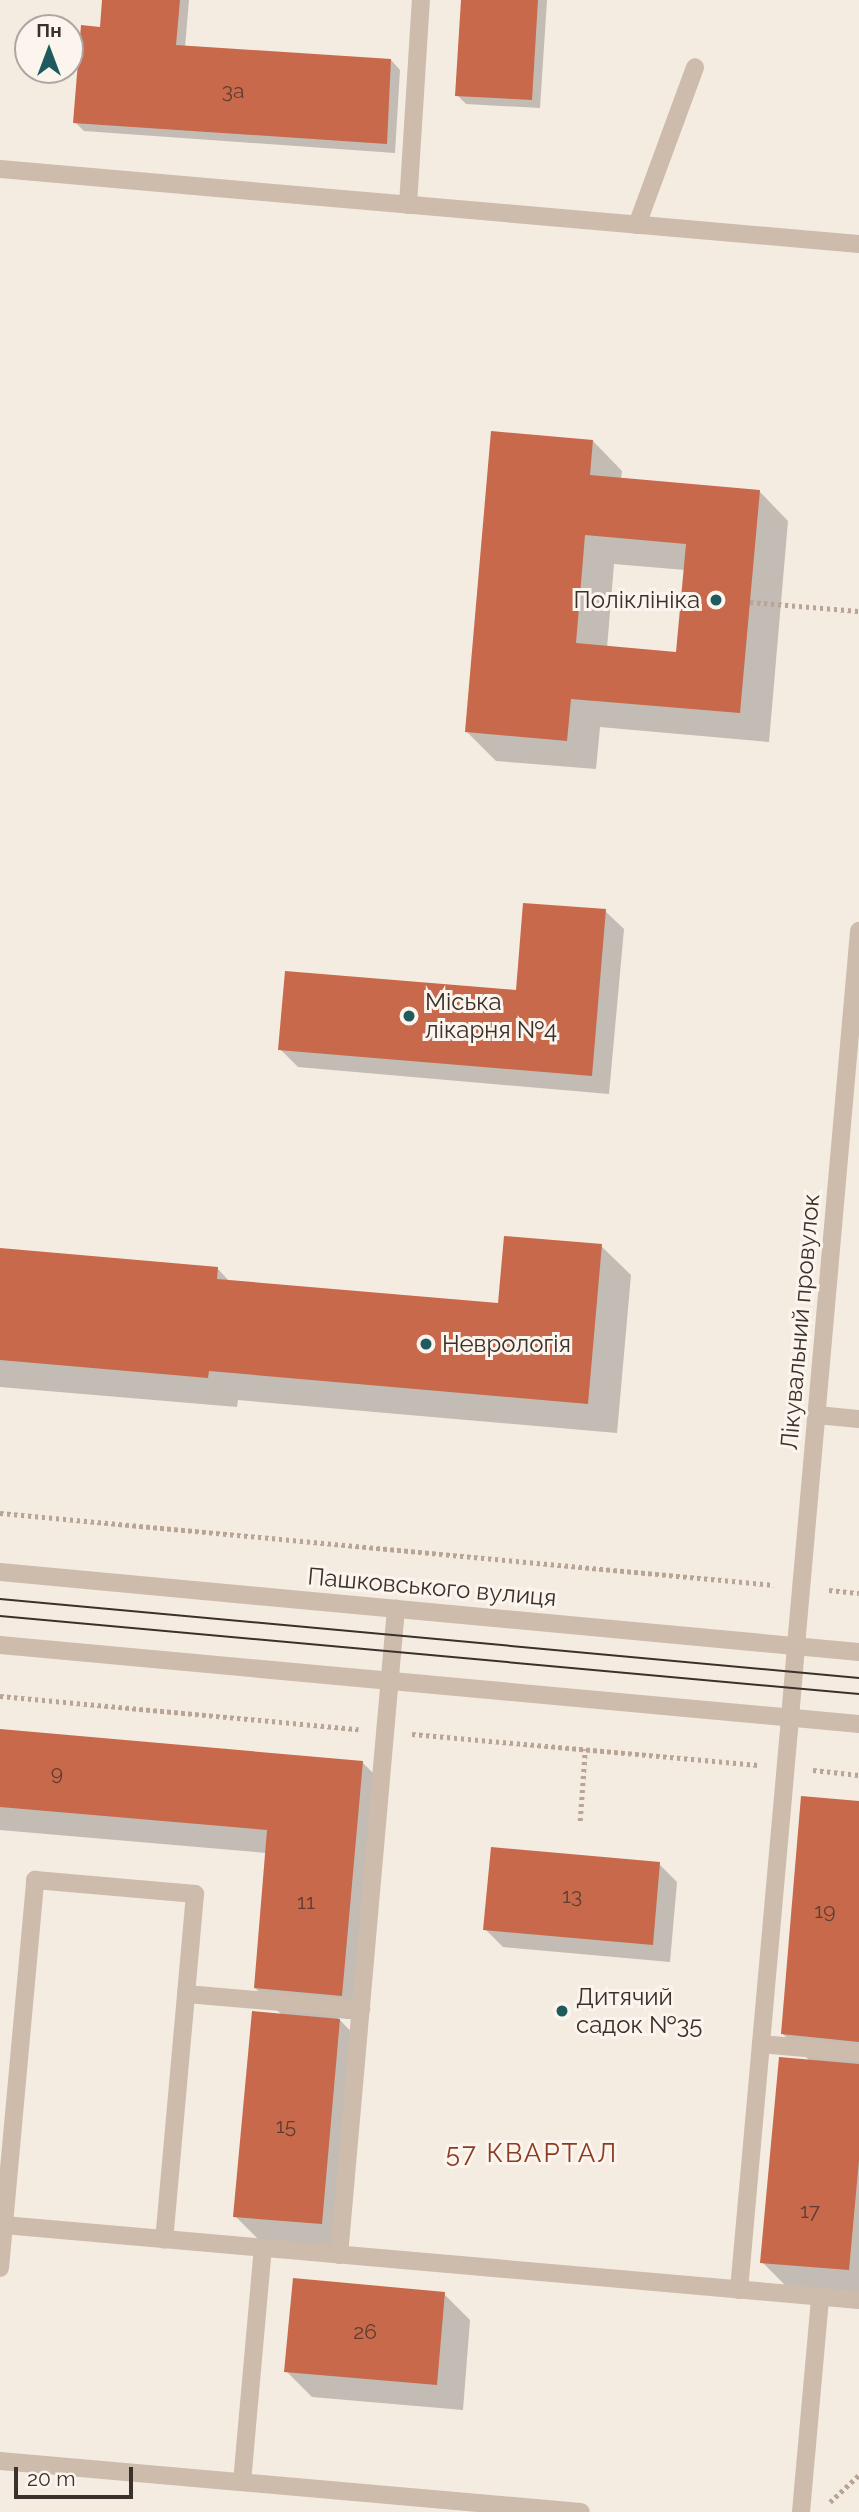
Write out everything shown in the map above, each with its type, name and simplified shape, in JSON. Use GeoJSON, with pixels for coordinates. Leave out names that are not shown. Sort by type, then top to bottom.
{"type":"FeatureCollection","features":[{"type":"Feature","properties":{"kind":"street"},"geometry":{"type":"LineString","coordinates":[[408,205],[421,0]]}},
{"type":"Feature","properties":{"kind":"street"},"geometry":{"type":"LineString","coordinates":[[637,225],[695,67]]}},
{"type":"Feature","properties":{"kind":"street"},"geometry":{"type":"LineString","coordinates":[[0,169],[859,244]]}},
{"type":"Feature","properties":{"kind":"street","name":"Лікувальний провулок"},"geometry":{"type":"LineString","coordinates":[[739,2290],[859,931]]}},
{"type":"Feature","properties":{"kind":"street"},"geometry":{"type":"LineString","coordinates":[[817,1415],[859,1419]]}},
{"type":"Feature","properties":{"kind":"street","name":"Пашковського вулиця"},"geometry":{"type":"LineString","coordinates":[[0,1572],[859,1652]]}},
{"type":"Feature","properties":{"kind":"street"},"geometry":{"type":"LineString","coordinates":[[339,2255],[396,1609]]}},
{"type":"Feature","properties":{"kind":"street"},"geometry":{"type":"LineString","coordinates":[[0,1646],[859,1724]]}},
{"type":"Feature","properties":{"kind":"street"},"geometry":{"type":"LineString","coordinates":[[0,2268],[35,1880],[195,1894],[164,2240]]}},
{"type":"Feature","properties":{"kind":"street"},"geometry":{"type":"LineString","coordinates":[[186,1994],[361,2009]]}},
{"type":"Feature","properties":{"kind":"street"},"geometry":{"type":"LineString","coordinates":[[761,2044],[859,2053]]}},
{"type":"Feature","properties":{"kind":"street"},"geometry":{"type":"LineString","coordinates":[[4,2225],[859,2300]]}},
{"type":"Feature","properties":{"kind":"street"},"geometry":{"type":"LineString","coordinates":[[242,2482],[263,2248]]}},
{"type":"Feature","properties":{"kind":"street"},"geometry":{"type":"LineString","coordinates":[[801,2512],[820,2297]]}},
{"type":"Feature","properties":{"kind":"street"},"geometry":{"type":"LineString","coordinates":[[0,2461],[581,2512]]}},
{"type":"Feature","properties":{"kind":"path"},"geometry":{"type":"LineString","coordinates":[[750,601],[859,611]]}},
{"type":"Feature","properties":{"kind":"path"},"geometry":{"type":"LineString","coordinates":[[0,1513],[859,1593]]}},
{"type":"Feature","properties":{"kind":"path"},"geometry":{"type":"LineString","coordinates":[[0,1696],[859,1775]]}},
{"type":"Feature","properties":{"kind":"path"},"geometry":{"type":"LineString","coordinates":[[580,1821],[585,1749]]}},
{"type":"Feature","properties":{"kind":"path"},"geometry":{"type":"LineString","coordinates":[[820,2512],[859,2475]]}},
{"type":"Feature","properties":{"kind":"building"},"geometry":{"type":"Polygon","coordinates":[[[102,0],[180,0],[176,45],[391,59],[387,144],[73,123],[76,84],[84,84],[84,25],[100,27],[102,0]]]}},
{"type":"Feature","properties":{"kind":"building"},"geometry":{"type":"Polygon","coordinates":[[[461,0],[538,0],[532,100],[455,96],[461,0]]]}},
{"type":"Feature","properties":{"kind":"building"},"geometry":{"type":"Polygon","coordinates":[[[491,431],[593,440],[590,475],[760,490],[740,713],[571,699],[567,741],[465,732],[491,431]],[[585,535],[576,643],[676,652],[686,544],[585,535]]]}},
{"type":"Feature","properties":{"kind":"building"},"geometry":{"type":"Polygon","coordinates":[[[523,903],[606,909],[592,1076],[278,1050],[285,971],[516,990],[523,903]]]}},
{"type":"Feature","properties":{"kind":"building"},"geometry":{"type":"Polygon","coordinates":[[[504,1236],[602,1244],[588,1404],[209,1371],[208,1378],[0,1360],[0,1248],[218,1267],[217,1279],[498,1303],[504,1236]]]}},
{"type":"Feature","properties":{"kind":"building"},"geometry":{"type":"Polygon","coordinates":[[[0,1729],[363,1761],[342,1996],[254,1988],[267,1830],[0,1807],[0,1729]]]}},
{"type":"Feature","properties":{"kind":"building"},"geometry":{"type":"Polygon","coordinates":[[[801,1796],[859,1801],[859,2042],[781,2034],[801,1796]]]}},
{"type":"Feature","properties":{"kind":"building"},"geometry":{"type":"Polygon","coordinates":[[[491,1847],[660,1862],[653,1945],[483,1930],[491,1847]]]}},
{"type":"Feature","properties":{"kind":"building"},"geometry":{"type":"Polygon","coordinates":[[[252,2011],[340,2019],[322,2224],[233,2217],[252,2011]]]}},
{"type":"Feature","properties":{"kind":"building"},"geometry":{"type":"Polygon","coordinates":[[[779,2057],[859,2064],[859,2160],[849,2270],[760,2263],[779,2057]]]}},
{"type":"Feature","properties":{"kind":"building"},"geometry":{"type":"Polygon","coordinates":[[[293,2278],[445,2292],[437,2385],[284,2372],[293,2278]]]}},
{"type":"Feature","properties":{"kind":"tram line"},"geometry":{"type":"LineString","coordinates":[[0,1599],[859,1678]]}},
{"type":"Feature","properties":{"kind":"tram line"},"geometry":{"type":"LineString","coordinates":[[0,1616],[859,1694]]}},
{"type":"Feature","properties":{"kind":"place","name":"Поліклініка"},"geometry":{"type":"Point","coordinates":[716,600]}},
{"type":"Feature","properties":{"kind":"place","name":"Міська лікарня №4"},"geometry":{"type":"Point","coordinates":[409,1016]}},
{"type":"Feature","properties":{"kind":"place","name":"Неврологія"},"geometry":{"type":"Point","coordinates":[426,1344]}},
{"type":"Feature","properties":{"kind":"place","name":"Дитячий садок №35"},"geometry":{"type":"Point","coordinates":[562,2011]}},
{"type":"Feature","properties":{"kind":"district","name":"57 КВАРТАЛ"},"geometry":{"type":"Point","coordinates":[532,2154]}}]}
